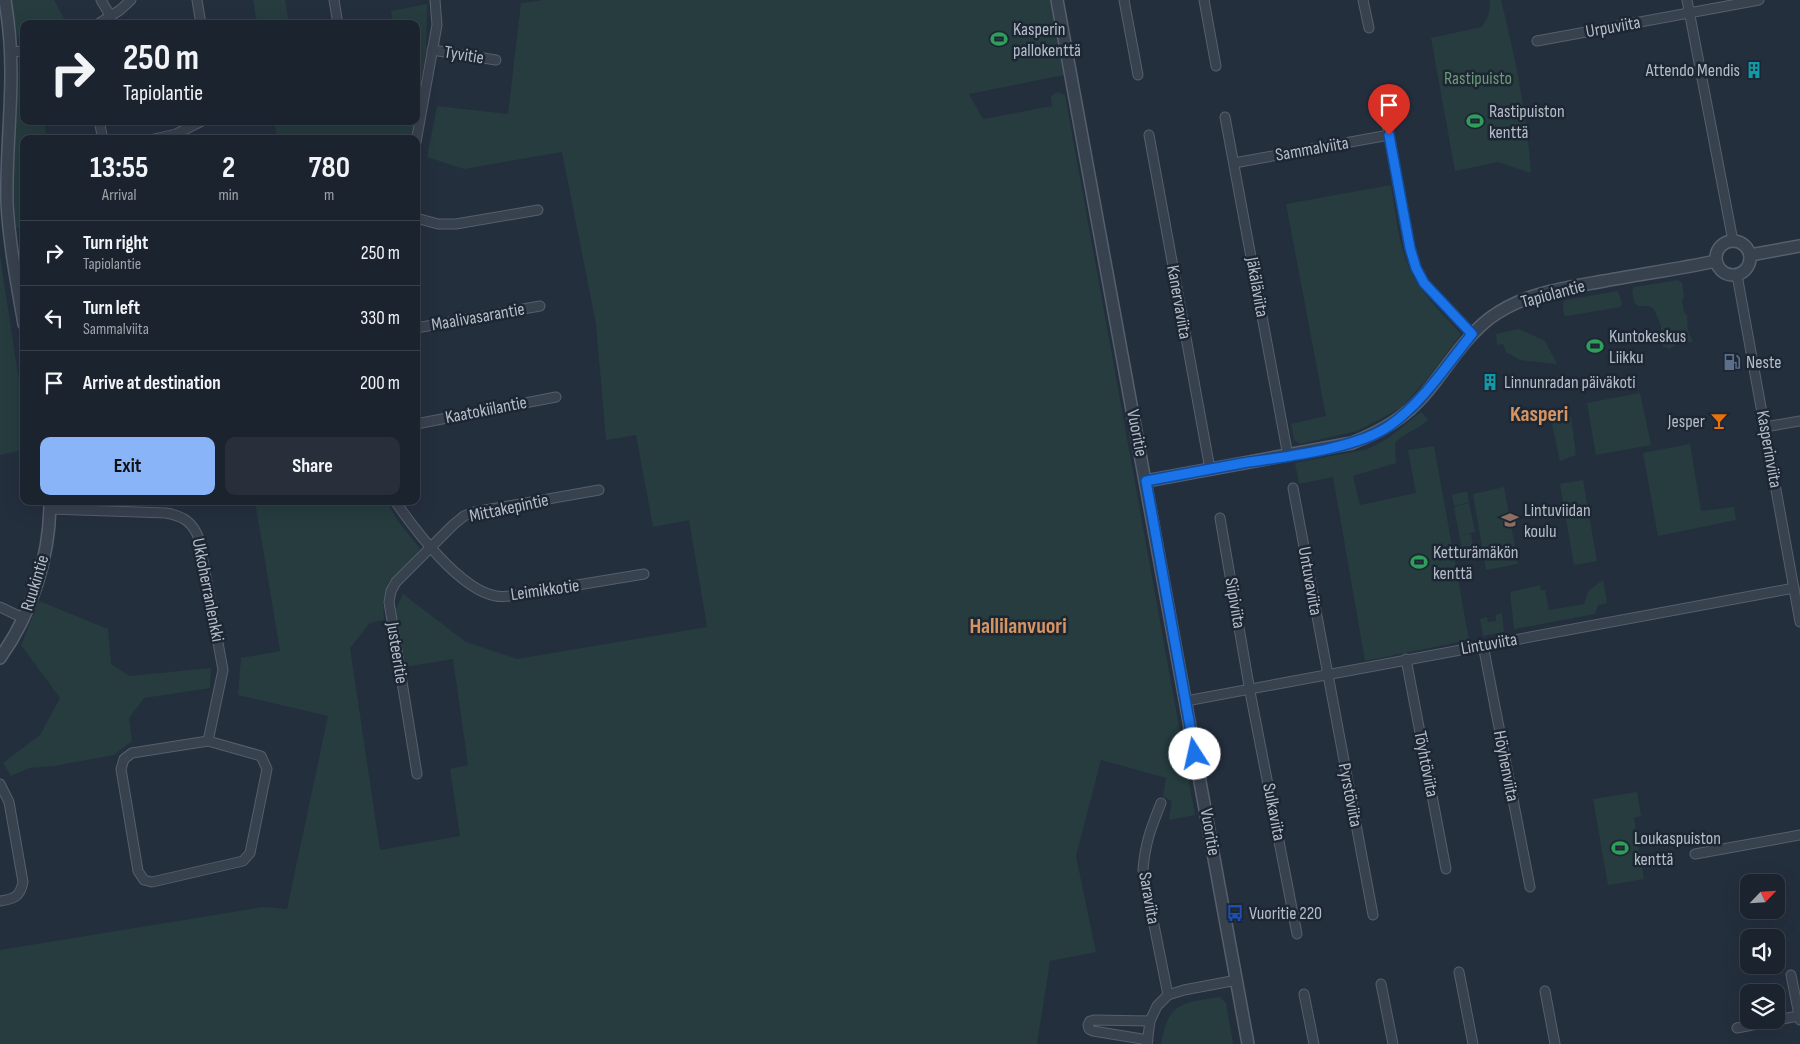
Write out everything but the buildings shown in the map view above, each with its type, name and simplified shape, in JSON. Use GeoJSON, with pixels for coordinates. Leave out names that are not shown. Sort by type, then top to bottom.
{"type":"FeatureCollection","features":[{"type":"Feature","properties":{"kind":"street"},"geometry":{"type":"LineString","coordinates":[[5,0],[11,52],[4,204],[20,291]]}},
{"type":"Feature","properties":{"kind":"street"},"geometry":{"type":"LineString","coordinates":[[102,0],[110,16]]}},
{"type":"Feature","properties":{"kind":"street"},"geometry":{"type":"LineString","coordinates":[[104,20],[131,0]]}},
{"type":"Feature","properties":{"kind":"street"},"geometry":{"type":"LineString","coordinates":[[197,0],[200,20]]}},
{"type":"Feature","properties":{"kind":"street"},"geometry":{"type":"LineString","coordinates":[[334,0],[337,20]]}},
{"type":"Feature","properties":{"kind":"street"},"geometry":{"type":"LineString","coordinates":[[420,119],[436,25],[435,0]]}},
{"type":"Feature","properties":{"kind":"street","name":"Vuoritie"},"geometry":{"type":"LineString","coordinates":[[1056,0],[1146,481],[1248,1044]]}},
{"type":"Feature","properties":{"kind":"street"},"geometry":{"type":"LineString","coordinates":[[1124,0],[1138,75]]}},
{"type":"Feature","properties":{"kind":"street"},"geometry":{"type":"LineString","coordinates":[[1204,0],[1216,66]]}},
{"type":"Feature","properties":{"kind":"street"},"geometry":{"type":"LineString","coordinates":[[1364,0],[1369,28]]}},
{"type":"Feature","properties":{"kind":"street"},"geometry":{"type":"LineString","coordinates":[[1687,0],[1733,241]]}},
{"type":"Feature","properties":{"kind":"street","name":"Urpuviita"},"geometry":{"type":"LineString","coordinates":[[1537,41],[1759,0]]}},
{"type":"Feature","properties":{"kind":"street","name":"Tyvitie"},"geometry":{"type":"LineString","coordinates":[[432,50],[496,60]]}},
{"type":"Feature","properties":{"kind":"street"},"geometry":{"type":"LineString","coordinates":[[11,52],[20,51]]}},
{"type":"Feature","properties":{"kind":"street"},"geometry":{"type":"LineString","coordinates":[[1382,96],[1410,248],[1416,268],[1424,283],[1472,334]]}},
{"type":"Feature","properties":{"kind":"street","name":"Jäkäläviita"},"geometry":{"type":"LineString","coordinates":[[1226,117],[1288,456]]}},
{"type":"Feature","properties":{"kind":"street"},"geometry":{"type":"LineString","coordinates":[[172,135],[194,125]]}},
{"type":"Feature","properties":{"kind":"street","name":"Kanervaviita"},"geometry":{"type":"LineString","coordinates":[[1149,135],[1210,468]]}},
{"type":"Feature","properties":{"kind":"street","name":"Sammalviita"},"geometry":{"type":"LineString","coordinates":[[1234,163],[1389,135]]}},
{"type":"Feature","properties":{"kind":"street"},"geometry":{"type":"LineString","coordinates":[[420,219],[438,224],[456,224],[538,210]]}},
{"type":"Feature","properties":{"kind":"street"},"geometry":{"type":"LineString","coordinates":[[1733,241],[1744,245],[1750,255],[1747,269],[1737,275],[1724,273],[1717,266],[1716,255],[1722,245],[1733,241]]}},
{"type":"Feature","properties":{"kind":"street"},"geometry":{"type":"LineString","coordinates":[[1750,255],[1800,246]]}},
{"type":"Feature","properties":{"kind":"street","name":"Tapiolantie"},"geometry":{"type":"LineString","coordinates":[[1146,481],[1352,443],[1387,428],[1408,412],[1425,394],[1472,334],[1499,312],[1514,304],[1542,293],[1716,261]]}},
{"type":"Feature","properties":{"kind":"street","name":"Kasperinviita"},"geometry":{"type":"LineString","coordinates":[[1737,275],[1800,622]]}},
{"type":"Feature","properties":{"kind":"street","name":"Maalivasarantie"},"geometry":{"type":"LineString","coordinates":[[420,327],[540,306]]}},
{"type":"Feature","properties":{"kind":"street","name":"Kaatokiilantie"},"geometry":{"type":"LineString","coordinates":[[420,423],[556,397]]}},
{"type":"Feature","properties":{"kind":"street"},"geometry":{"type":"LineString","coordinates":[[1765,427],[1800,421]]}},
{"type":"Feature","properties":{"kind":"street","name":"Untuvaviita"},"geometry":{"type":"LineString","coordinates":[[1293,488],[1328,675]]}},
{"type":"Feature","properties":{"kind":"street","name":"Mittakepintie"},"geometry":{"type":"LineString","coordinates":[[431,547],[464,516],[474,512],[599,490]]}},
{"type":"Feature","properties":{"kind":"street","name":"Ruukintie"},"geometry":{"type":"LineString","coordinates":[[0,658],[17,632],[38,580],[46,544],[50,505]]}},
{"type":"Feature","properties":{"kind":"street","name":"Ukkoherranlenkki"},"geometry":{"type":"LineString","coordinates":[[50,505],[166,513],[185,518],[196,531],[223,670],[208,741]]}},
{"type":"Feature","properties":{"kind":"street","name":"Leimikkotie"},"geometry":{"type":"LineString","coordinates":[[398,505],[412,526],[456,574],[478,589],[495,596],[511,596],[644,574]]}},
{"type":"Feature","properties":{"kind":"street","name":"Siipiviita"},"geometry":{"type":"LineString","coordinates":[[1220,518],[1250,689]]}},
{"type":"Feature","properties":{"kind":"street","name":"Justeeritie"},"geometry":{"type":"LineString","coordinates":[[417,774],[389,602],[391,591],[396,582],[431,547]]}},
{"type":"Feature","properties":{"kind":"street","name":"Lintuviita"},"geometry":{"type":"LineString","coordinates":[[1186,700],[1794,588]]}},
{"type":"Feature","properties":{"kind":"street"},"geometry":{"type":"LineString","coordinates":[[0,608],[23,618]]}},
{"type":"Feature","properties":{"kind":"street","name":"Höyhenviita"},"geometry":{"type":"LineString","coordinates":[[1484,645],[1530,887]]}},
{"type":"Feature","properties":{"kind":"street","name":"Töyhtöviita"},"geometry":{"type":"LineString","coordinates":[[1406,659],[1446,869]]}},
{"type":"Feature","properties":{"kind":"street","name":"Pyrstöviita"},"geometry":{"type":"LineString","coordinates":[[1328,675],[1373,916]]}},
{"type":"Feature","properties":{"kind":"street","name":"Sulkaviita"},"geometry":{"type":"LineString","coordinates":[[1250,689],[1297,934]]}},
{"type":"Feature","properties":{"kind":"street"},"geometry":{"type":"LineString","coordinates":[[208,741],[261,756],[267,769],[250,853],[243,861],[189,875],[152,882],[144,880],[138,871],[120,769],[124,759],[132,753],[208,741]]}},
{"type":"Feature","properties":{"kind":"street"},"geometry":{"type":"LineString","coordinates":[[0,784],[9,802],[23,882],[21,893],[14,899],[0,901]]}},
{"type":"Feature","properties":{"kind":"street","name":"Saraviita"},"geometry":{"type":"LineString","coordinates":[[1161,803],[1144,850],[1143,870],[1168,995]]}},
{"type":"Feature","properties":{"kind":"street"},"geometry":{"type":"LineString","coordinates":[[1695,854],[1800,835]]}},
{"type":"Feature","properties":{"kind":"street"},"geometry":{"type":"LineString","coordinates":[[1459,972],[1473,1044]]}},
{"type":"Feature","properties":{"kind":"street"},"geometry":{"type":"LineString","coordinates":[[1737,1028],[1799,1018],[1791,974]]}},
{"type":"Feature","properties":{"kind":"street"},"geometry":{"type":"LineString","coordinates":[[1150,1021],[1094,1020],[1090,1021],[1088,1025],[1089,1029],[1093,1031],[1147,1042],[1150,1021],[1157,1006],[1168,995],[1237,980]]}},
{"type":"Feature","properties":{"kind":"street"},"geometry":{"type":"LineString","coordinates":[[1381,984],[1393,1044]]}},
{"type":"Feature","properties":{"kind":"street"},"geometry":{"type":"LineString","coordinates":[[1545,992],[1554,1044]]}},
{"type":"Feature","properties":{"kind":"street"},"geometry":{"type":"LineString","coordinates":[[1304,994],[1314,1044]]}},
{"type":"Feature","properties":{"kind":"green space"},"geometry":{"type":"Polygon","coordinates":[[[12,0],[54,0],[65,20],[20,20],[20,40],[16,33],[12,0]]]}},
{"type":"Feature","properties":{"kind":"green space"},"geometry":{"type":"Polygon","coordinates":[[[253,0],[285,0],[288,20],[256,20],[253,0]]]}},
{"type":"Feature","properties":{"kind":"green space"},"geometry":{"type":"Polygon","coordinates":[[[544,0],[1050,0],[1064,75],[969,94],[983,119],[1052,106],[1051,96],[1058,92],[1065,95],[1195,815],[1169,820],[1172,801],[1163,797],[1166,778],[1101,760],[1076,856],[1096,952],[1050,961],[1037,1044],[0,1044],[0,950],[263,907],[287,909],[328,716],[238,695],[241,658],[280,651],[256,505],[388,505],[398,521],[420,549],[389,582],[383,601],[384,620],[370,623],[350,648],[380,850],[460,836],[450,769],[468,765],[453,659],[404,667],[395,611],[403,594],[466,642],[517,659],[707,627],[689,520],[653,527],[636,435],[606,440],[596,324],[562,152],[464,169],[427,157],[437,106],[508,114],[521,3],[544,0]]]}},
{"type":"Feature","properties":{"kind":"green space","name":"Rastipuisto"},"geometry":{"type":"Polygon","coordinates":[[[1490,0],[1501,0],[1506,21],[1516,64],[1531,173],[1498,162],[1455,171],[1431,38],[1482,27],[1489,14],[1490,0]]]}},
{"type":"Feature","properties":{"kind":"green space"},"geometry":{"type":"Polygon","coordinates":[[[427,4],[426,52],[420,86],[420,20],[392,20],[391,11],[427,4]]]}},
{"type":"Feature","properties":{"kind":"green space"},"geometry":{"type":"Polygon","coordinates":[[[20,72],[20,125],[45,125],[46,135],[20,135],[20,227],[16,228],[14,133],[17,75],[20,72]]]}},
{"type":"Feature","properties":{"kind":"green space"},"geometry":{"type":"Polygon","coordinates":[[[275,125],[413,125],[412,135],[277,135],[275,125]]]}},
{"type":"Feature","properties":{"kind":"green space"},"geometry":{"type":"Polygon","coordinates":[[[1391,185],[1399,234],[1410,271],[1437,309],[1461,334],[1428,378],[1401,408],[1357,431],[1300,444],[1294,440],[1291,424],[1326,416],[1286,204],[1391,185]]]}},
{"type":"Feature","properties":{"kind":"green space"},"geometry":{"type":"Polygon","coordinates":[[[0,256],[20,388],[20,451],[0,455],[0,256]]]}},
{"type":"Feature","properties":{"kind":"green space"},"geometry":{"type":"Polygon","coordinates":[[[1678,280],[1682,283],[1684,312],[1687,315],[1688,331],[1693,342],[1680,343],[1669,349],[1663,346],[1661,341],[1661,325],[1653,308],[1638,306],[1634,302],[1632,290],[1634,287],[1678,280]]]}},
{"type":"Feature","properties":{"kind":"green space"},"geometry":{"type":"Polygon","coordinates":[[[1618,291],[1622,304],[1620,307],[1564,315],[1563,304],[1565,300],[1618,291]]]}},
{"type":"Feature","properties":{"kind":"green space"},"geometry":{"type":"Polygon","coordinates":[[[1519,329],[1545,341],[1557,364],[1520,360],[1506,352],[1503,344],[1497,345],[1496,334],[1519,329]]]}},
{"type":"Feature","properties":{"kind":"green space"},"geometry":{"type":"Polygon","coordinates":[[[1640,393],[1651,445],[1596,455],[1587,403],[1640,393]]]}},
{"type":"Feature","properties":{"kind":"green space"},"geometry":{"type":"Polygon","coordinates":[[[1421,412],[1428,419],[1395,443],[1396,463],[1353,476],[1360,505],[1416,493],[1408,450],[1434,446],[1469,640],[1365,661],[1333,477],[1299,484],[1295,463],[1368,449],[1387,439],[1421,412]]]}},
{"type":"Feature","properties":{"kind":"green space"},"geometry":{"type":"Polygon","coordinates":[[[1571,416],[1576,455],[1560,461],[1551,420],[1571,416]]]}},
{"type":"Feature","properties":{"kind":"green space"},"geometry":{"type":"Polygon","coordinates":[[[1690,444],[1701,511],[1734,507],[1736,520],[1658,536],[1643,453],[1690,444]]]}},
{"type":"Feature","properties":{"kind":"green space"},"geometry":{"type":"Polygon","coordinates":[[[1583,480],[1597,561],[1574,565],[1560,484],[1583,480]]]}},
{"type":"Feature","properties":{"kind":"green space"},"geometry":{"type":"Polygon","coordinates":[[[1504,487],[1518,564],[1486,570],[1473,494],[1504,487]]]}},
{"type":"Feature","properties":{"kind":"green space"},"geometry":{"type":"Polygon","coordinates":[[[1467,491],[1469,502],[1454,506],[1452,495],[1467,491]]]}},
{"type":"Feature","properties":{"kind":"green space"},"geometry":{"type":"Polygon","coordinates":[[[1469,503],[1475,532],[1463,535],[1471,534],[1473,547],[1462,550],[1454,507],[1469,503]]]}},
{"type":"Feature","properties":{"kind":"green space"},"geometry":{"type":"Polygon","coordinates":[[[1603,580],[1607,603],[1598,605],[1595,614],[1514,629],[1510,592],[1540,585],[1541,590],[1545,590],[1549,610],[1584,604],[1588,591],[1603,580]]]}},
{"type":"Feature","properties":{"kind":"green space"},"geometry":{"type":"Polygon","coordinates":[[[39,601],[108,629],[111,664],[129,676],[211,668],[210,688],[144,698],[129,718],[132,741],[114,755],[54,766],[29,768],[11,776],[3,763],[40,735],[60,698],[21,645],[39,601]]]}},
{"type":"Feature","properties":{"kind":"green space"},"geometry":{"type":"Polygon","coordinates":[[[1502,613],[1504,632],[1483,636],[1480,619],[1487,617],[1488,622],[1496,621],[1496,615],[1502,613]]]}},
{"type":"Feature","properties":{"kind":"green space","name":"Loukaspuiston kenttä"},"geometry":{"type":"Polygon","coordinates":[[[1637,792],[1641,816],[1634,818],[1644,879],[1608,885],[1593,799],[1637,792]]]}},
{"type":"Feature","properties":{"kind":"green space"},"geometry":{"type":"Polygon","coordinates":[[[1220,997],[1226,1003],[1233,1044],[1161,1044],[1168,1020],[1179,1007],[1186,1003],[1220,997]]]}},
{"type":"Feature","properties":{"kind":"place","name":"Kasperin pallokenttä"},"geometry":{"type":"Point","coordinates":[999,39]}},
{"type":"Feature","properties":{"kind":"place","name":"Attendo Mendis"},"geometry":{"type":"Point","coordinates":[1754,70]}},
{"type":"Feature","properties":{"kind":"place","name":"Rastipuiston kenttä"},"geometry":{"type":"Point","coordinates":[1475,121]}},
{"type":"Feature","properties":{"kind":"place","name":"Kuntokeskus Liikku"},"geometry":{"type":"Point","coordinates":[1595,346]}},
{"type":"Feature","properties":{"kind":"place","name":"Neste"},"geometry":{"type":"Point","coordinates":[1732,362]}},
{"type":"Feature","properties":{"kind":"place","name":"Linnunradan päiväkoti"},"geometry":{"type":"Point","coordinates":[1490,382]}},
{"type":"Feature","properties":{"kind":"place","name":"Jesper"},"geometry":{"type":"Point","coordinates":[1719,421]}},
{"type":"Feature","properties":{"kind":"place","name":"Lintuviidan koulu"},"geometry":{"type":"Point","coordinates":[1510,520]}},
{"type":"Feature","properties":{"kind":"place","name":"Ketturämäkön kenttä"},"geometry":{"type":"Point","coordinates":[1419,562]}},
{"type":"Feature","properties":{"kind":"place","name":"Loukaspuiston kenttä"},"geometry":{"type":"Point","coordinates":[1620,848]}},
{"type":"Feature","properties":{"kind":"place","name":"Vuoritie 220"},"geometry":{"type":"Point","coordinates":[1235,913]}},
{"type":"Feature","properties":{"kind":"district","name":"Kasperi"},"geometry":{"type":"Point","coordinates":[1539,414]}},
{"type":"Feature","properties":{"kind":"district","name":"Hallilanvuori"},"geometry":{"type":"Point","coordinates":[1018,626]}},
{"type":"Feature","properties":{"kind":"route"},"geometry":{"type":"LineString","coordinates":[[1195,754],[1146,481],[1210,468],[1288,456],[1352,443],[1370,436],[1387,428],[1408,412],[1425,394],[1472,334],[1424,283],[1416,268],[1410,248],[1389,135]]}}]}
